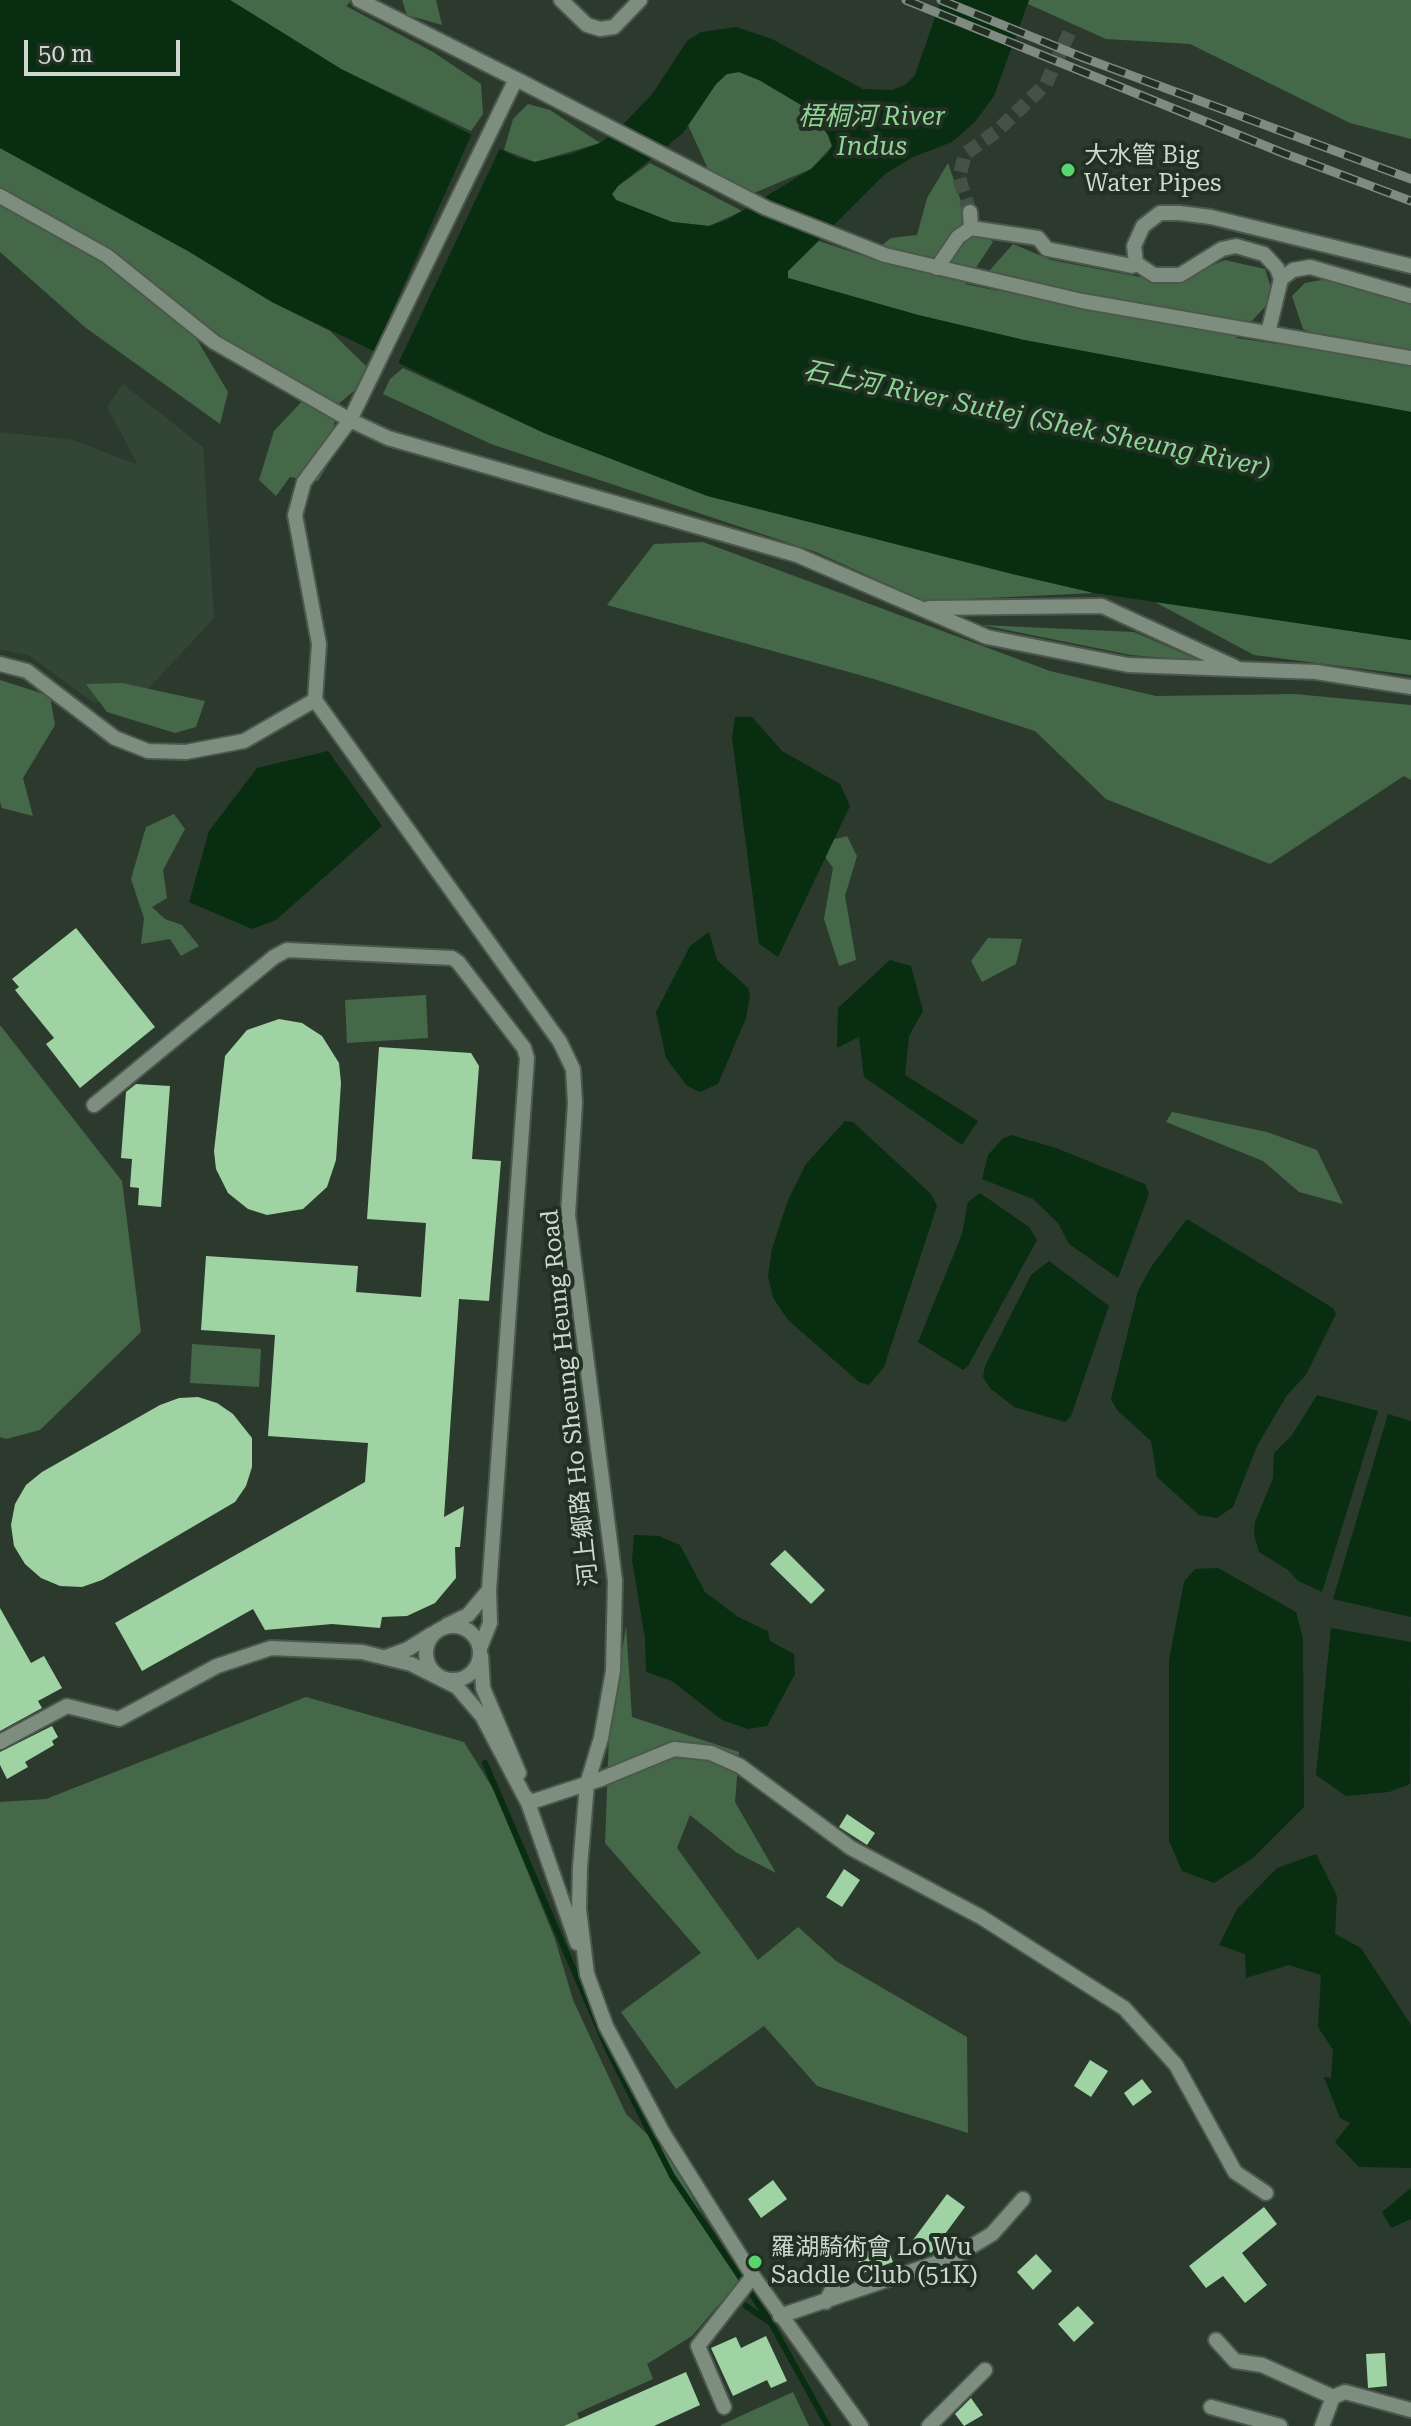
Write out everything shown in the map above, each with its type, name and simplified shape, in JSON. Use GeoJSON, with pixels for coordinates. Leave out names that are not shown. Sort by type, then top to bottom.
{"type":"FeatureCollection","features":[{"type":"Feature","properties":{"kind":"street"},"geometry":{"type":"LineString","coordinates":[[359,0],[766,208],[885,255],[1082,301],[1411,358]]}},
{"type":"Feature","properties":{"kind":"street"},"geometry":{"type":"LineString","coordinates":[[561,0],[587,25],[600,29],[614,27],[640,0]]}},
{"type":"Feature","properties":{"kind":"street"},"geometry":{"type":"LineString","coordinates":[[0,664],[27,671],[115,738],[148,751],[186,752],[244,741],[315,700],[319,644],[295,515],[304,482],[350,420],[516,79]]}},
{"type":"Feature","properties":{"kind":"street"},"geometry":{"type":"LineString","coordinates":[[0,196],[107,256],[214,342],[350,420],[388,438],[797,555],[987,637],[1128,665],[1316,672],[1411,687]]}},
{"type":"Feature","properties":{"kind":"street"},"geometry":{"type":"LineString","coordinates":[[970,212],[971,228]]}},
{"type":"Feature","properties":{"kind":"street"},"geometry":{"type":"LineString","coordinates":[[1268,333],[1281,279],[1277,268],[1264,254],[1236,246],[1222,249],[1180,275],[1154,275],[1136,263],[1134,246],[1143,226],[1160,213],[1211,217],[1411,266]]}},
{"type":"Feature","properties":{"kind":"street"},"geometry":{"type":"LineString","coordinates":[[937,268],[958,237],[971,228],[1038,238],[1047,249],[1132,266],[1136,263]]}},
{"type":"Feature","properties":{"kind":"street"},"geometry":{"type":"LineString","coordinates":[[1281,279],[1293,270],[1310,267],[1411,296]]}},
{"type":"Feature","properties":{"kind":"street"},"geometry":{"type":"LineString","coordinates":[[920,608],[1102,606],[1241,669]]}},
{"type":"Feature","properties":{"kind":"street","name":"河上鄉路 Ho Sheung Heung Road"},"geometry":{"type":"LineString","coordinates":[[315,700],[560,1042],[573,1069],[575,1103],[568,1215],[615,1581],[613,1671],[601,1738],[587,1784],[579,1909],[587,1974],[606,2026],[642,2097],[753,2276],[861,2426]]}},
{"type":"Feature","properties":{"kind":"street"},"geometry":{"type":"LineString","coordinates":[[0,1742],[56,1709],[67,1706],[119,1719],[217,1666],[271,1648],[337,1649],[386,1657],[452,1680],[464,1678],[475,1670],[490,1623],[489,1590],[527,1058],[524,1048],[458,962],[287,950],[274,957],[94,1105]]}},
{"type":"Feature","properties":{"kind":"street"},"geometry":{"type":"LineString","coordinates":[[386,1657],[408,1649],[468,1615],[489,1590]]}},
{"type":"Feature","properties":{"kind":"street"},"geometry":{"type":"LineString","coordinates":[[441,1629],[463,1627],[471,1632],[480,1652],[483,1688],[513,1756],[587,1974]]}},
{"type":"Feature","properties":{"kind":"street"},"geometry":{"type":"LineString","coordinates":[[441,1629],[426,1653],[432,1669],[457,1687],[476,1707],[528,1803]]}},
{"type":"Feature","properties":{"kind":"street"},"geometry":{"type":"LineString","coordinates":[[528,1803],[587,1784],[664,1751],[681,1748],[711,1753],[752,1772],[801,1814],[851,1848],[981,1917],[1124,2008],[1176,2065],[1235,2172],[1266,2193]]}},
{"type":"Feature","properties":{"kind":"street"},"geometry":{"type":"LineString","coordinates":[[780,2316],[954,2257],[992,2234],[1023,2199]]}},
{"type":"Feature","properties":{"kind":"street"},"geometry":{"type":"LineString","coordinates":[[826,2302],[833,2287],[832,2273]]}},
{"type":"Feature","properties":{"kind":"street"},"geometry":{"type":"LineString","coordinates":[[724,2407],[698,2346],[753,2276]]}},
{"type":"Feature","properties":{"kind":"street"},"geometry":{"type":"LineString","coordinates":[[1216,2340],[1235,2361],[1262,2365],[1333,2397]]}},
{"type":"Feature","properties":{"kind":"street"},"geometry":{"type":"LineString","coordinates":[[929,2426],[954,2397],[985,2370]]}},
{"type":"Feature","properties":{"kind":"street"},"geometry":{"type":"LineString","coordinates":[[1322,2426],[1333,2397],[1345,2392],[1411,2410]]}},
{"type":"Feature","properties":{"kind":"street"},"geometry":{"type":"LineString","coordinates":[[1211,2407],[1280,2426]]}},
{"type":"Feature","properties":{"kind":"shaded area"},"geometry":{"type":"Polygon","coordinates":[[[230,0],[352,0],[346,6],[433,52],[481,84],[483,114],[471,131],[341,69],[230,0]]]}},
{"type":"Feature","properties":{"kind":"shaded area"},"geometry":{"type":"Polygon","coordinates":[[[402,0],[436,0],[442,25],[407,15],[402,0]]]}},
{"type":"Feature","properties":{"kind":"shaded area"},"geometry":{"type":"Polygon","coordinates":[[[1029,0],[1411,0],[1411,139],[1350,123],[1190,44],[1106,39],[1028,4],[1029,0]]]}},
{"type":"Feature","properties":{"kind":"shaded area"},"geometry":{"type":"Polygon","coordinates":[[[739,72],[759,80],[808,109],[822,122],[832,146],[811,169],[754,193],[708,169],[688,125],[716,84],[726,74],[739,72]]]}},
{"type":"Feature","properties":{"kind":"shaded area"},"geometry":{"type":"Polygon","coordinates":[[[528,104],[550,110],[600,143],[535,162],[504,150],[513,119],[528,104]]]}},
{"type":"Feature","properties":{"kind":"shaded area"},"geometry":{"type":"Polygon","coordinates":[[[0,148],[188,251],[272,302],[330,331],[367,367],[354,391],[336,406],[331,459],[318,481],[290,477],[276,496],[259,480],[274,431],[307,396],[186,321],[228,392],[220,424],[86,328],[0,252],[0,148]]]}},
{"type":"Feature","properties":{"kind":"shaded area"},"geometry":{"type":"Polygon","coordinates":[[[650,163],[742,211],[709,226],[672,222],[616,200],[612,194],[618,186],[650,163]]]}},
{"type":"Feature","properties":{"kind":"shaded area"},"geometry":{"type":"Polygon","coordinates":[[[948,163],[963,207],[993,242],[965,284],[998,291],[990,270],[1013,244],[1051,260],[1171,283],[1225,260],[1265,269],[1274,297],[1236,338],[1348,354],[1353,348],[1303,329],[1292,296],[1305,283],[1338,277],[1411,292],[1411,412],[1024,340],[918,315],[788,278],[788,271],[819,241],[867,257],[891,238],[917,235],[927,198],[948,163]]]}},
{"type":"Feature","properties":{"kind":"shaded area"},"geometry":{"type":"Polygon","coordinates":[[[403,368],[544,433],[707,496],[1094,593],[924,601],[816,552],[491,444],[383,394],[390,379],[403,368]]]}},
{"type":"Feature","properties":{"kind":"shaded area"},"geometry":{"type":"Polygon","coordinates":[[[123,384],[203,447],[214,618],[146,691],[94,703],[30,656],[0,649],[0,432],[73,440],[138,465],[107,407],[123,384]]]}},
{"type":"Feature","properties":{"kind":"shaded area"},"geometry":{"type":"Polygon","coordinates":[[[703,542],[1050,671],[1156,696],[1295,694],[1411,705],[1411,780],[1404,776],[1270,864],[1106,799],[1035,731],[874,679],[607,605],[654,544],[703,542]]]}},
{"type":"Feature","properties":{"kind":"shaded area"},"geometry":{"type":"Polygon","coordinates":[[[1153,601],[1411,640],[1411,675],[1254,655],[1153,601]]]}},
{"type":"Feature","properties":{"kind":"shaded area"},"geometry":{"type":"Polygon","coordinates":[[[982,625],[1134,632],[1201,661],[1131,655],[982,625]]]}},
{"type":"Feature","properties":{"kind":"shaded area"},"geometry":{"type":"Polygon","coordinates":[[[0,680],[50,696],[55,725],[23,778],[33,816],[2,808],[0,802],[0,680]]]}},
{"type":"Feature","properties":{"kind":"shaded area"},"geometry":{"type":"Polygon","coordinates":[[[122,683],[205,701],[196,727],[175,733],[107,712],[86,684],[122,683]]]}},
{"type":"Feature","properties":{"kind":"shaded area"},"geometry":{"type":"Polygon","coordinates":[[[174,814],[185,829],[163,870],[167,898],[152,907],[165,919],[182,925],[199,946],[181,956],[170,939],[141,944],[144,918],[131,879],[146,827],[174,814]]]}},
{"type":"Feature","properties":{"kind":"shaded area"},"geometry":{"type":"Polygon","coordinates":[[[847,836],[857,856],[845,896],[856,960],[839,966],[824,919],[833,868],[816,844],[847,836]]]}},
{"type":"Feature","properties":{"kind":"shaded area"},"geometry":{"type":"Polygon","coordinates":[[[988,938],[1022,939],[1016,964],[982,982],[971,961],[988,938]]]}},
{"type":"Feature","properties":{"kind":"shaded area"},"geometry":{"type":"Polygon","coordinates":[[[426,995],[428,1038],[347,1043],[345,1000],[426,995]]]}},
{"type":"Feature","properties":{"kind":"shaded area"},"geometry":{"type":"Polygon","coordinates":[[[0,1025],[122,1181],[141,1332],[40,1430],[6,1439],[0,1437],[0,1025]]]}},
{"type":"Feature","properties":{"kind":"shaded area"},"geometry":{"type":"Polygon","coordinates":[[[1172,1112],[1267,1132],[1317,1150],[1343,1204],[1299,1192],[1263,1161],[1166,1122],[1172,1112]]]}},
{"type":"Feature","properties":{"kind":"shaded area"},"geometry":{"type":"Polygon","coordinates":[[[192,1344],[261,1349],[259,1387],[190,1383],[192,1344]]]}},
{"type":"Feature","properties":{"kind":"shaded area"},"geometry":{"type":"Polygon","coordinates":[[[626,1626],[632,1717],[739,1752],[735,1802],[776,1873],[737,1853],[690,1815],[677,1848],[758,1960],[798,1927],[836,1961],[967,2037],[968,2133],[817,2086],[764,2026],[676,2089],[621,2012],[701,1953],[605,1843],[609,1736],[626,1626]]]}},
{"type":"Feature","properties":{"kind":"shaded area"},"geometry":{"type":"Polygon","coordinates":[[[306,1697],[464,1742],[495,1792],[555,1939],[573,2000],[626,2114],[669,2155],[739,2281],[692,2336],[647,2364],[653,2379],[577,2413],[582,2426],[0,2426],[0,1802],[46,1799],[306,1697]]]}},
{"type":"Feature","properties":{"kind":"shaded area"},"geometry":{"type":"Polygon","coordinates":[[[793,2392],[809,2426],[720,2426],[723,2424],[793,2392]]]}},
{"type":"Feature","properties":{"kind":"water"},"geometry":{"type":"Polygon","coordinates":[[[0,0],[230,0],[341,69],[518,158],[535,162],[571,154],[600,143],[617,131],[653,93],[687,41],[701,32],[736,27],[772,39],[863,89],[892,90],[905,85],[915,75],[941,0],[1029,0],[994,96],[975,122],[952,142],[913,157],[885,174],[788,271],[788,278],[918,315],[1024,340],[1411,412],[1411,640],[1094,593],[708,496],[544,433],[272,302],[188,251],[0,148],[0,0]],[[739,72],[727,74],[716,84],[683,133],[618,186],[612,194],[616,200],[672,222],[709,226],[727,220],[811,169],[832,146],[829,136],[808,109],[759,80],[739,72]]]}},
{"type":"Feature","properties":{"kind":"water"},"geometry":{"type":"Polygon","coordinates":[[[735,717],[752,717],[782,751],[840,784],[850,806],[778,957],[759,944],[732,738],[735,717]]]}},
{"type":"Feature","properties":{"kind":"water"},"geometry":{"type":"Polygon","coordinates":[[[328,751],[382,826],[276,920],[252,929],[189,902],[209,831],[257,768],[328,751]]]}},
{"type":"Feature","properties":{"kind":"water"},"geometry":{"type":"Polygon","coordinates":[[[709,932],[717,960],[748,988],[750,995],[746,1018],[718,1084],[700,1092],[687,1086],[666,1058],[656,1012],[690,946],[709,932]]]}},
{"type":"Feature","properties":{"kind":"water"},"geometry":{"type":"Polygon","coordinates":[[[890,960],[911,966],[923,1011],[909,1036],[905,1075],[978,1121],[962,1145],[864,1077],[859,1037],[837,1048],[838,1008],[890,960]]]}},
{"type":"Feature","properties":{"kind":"water"},"geometry":{"type":"Polygon","coordinates":[[[845,1121],[853,1122],[931,1194],[937,1206],[884,1367],[869,1385],[859,1382],[788,1320],[773,1298],[768,1276],[772,1249],[788,1200],[806,1164],[845,1121]]]}},
{"type":"Feature","properties":{"kind":"water"},"geometry":{"type":"Polygon","coordinates":[[[1011,1135],[1056,1148],[1145,1184],[1149,1194],[1118,1278],[1069,1244],[1058,1223],[1033,1199],[982,1179],[988,1155],[1002,1139],[1011,1135]]]}},
{"type":"Feature","properties":{"kind":"water"},"geometry":{"type":"Polygon","coordinates":[[[980,1193],[1029,1227],[1037,1240],[963,1370],[918,1342],[962,1234],[968,1202],[980,1193]]]}},
{"type":"Feature","properties":{"kind":"water"},"geometry":{"type":"Polygon","coordinates":[[[1187,1219],[1333,1308],[1336,1314],[1306,1375],[1287,1395],[1257,1446],[1233,1507],[1217,1518],[1199,1515],[1157,1477],[1151,1441],[1117,1410],[1111,1399],[1138,1291],[1151,1267],[1187,1219]]]}},
{"type":"Feature","properties":{"kind":"water"},"geometry":{"type":"Polygon","coordinates":[[[1049,1261],[1109,1306],[1071,1416],[1065,1422],[1014,1407],[990,1388],[983,1377],[985,1366],[1031,1275],[1049,1261]]]}},
{"type":"Feature","properties":{"kind":"water"},"geometry":{"type":"Polygon","coordinates":[[[1317,1395],[1378,1411],[1322,1592],[1298,1581],[1288,1570],[1259,1552],[1254,1534],[1255,1522],[1273,1478],[1274,1453],[1292,1435],[1317,1395]]]}},
{"type":"Feature","properties":{"kind":"water"},"geometry":{"type":"Polygon","coordinates":[[[1388,1414],[1411,1421],[1411,1617],[1333,1599],[1388,1414]]]}},
{"type":"Feature","properties":{"kind":"water"},"geometry":{"type":"Polygon","coordinates":[[[634,1535],[659,1536],[680,1545],[705,1592],[738,1617],[768,1631],[770,1641],[794,1654],[795,1674],[767,1726],[748,1729],[722,1720],[672,1681],[646,1672],[645,1639],[632,1560],[634,1535]]]}},
{"type":"Feature","properties":{"kind":"water"},"geometry":{"type":"Polygon","coordinates":[[[1218,1568],[1296,1612],[1303,1638],[1304,1807],[1253,1858],[1214,1883],[1182,1871],[1169,1841],[1169,1660],[1184,1582],[1195,1569],[1218,1568]]]}},
{"type":"Feature","properties":{"kind":"water"},"geometry":{"type":"Polygon","coordinates":[[[1331,1628],[1411,1642],[1410,1784],[1389,1792],[1346,1796],[1316,1775],[1331,1628]]]}},
{"type":"Feature","properties":{"kind":"water"},"geometry":{"type":"Polygon","coordinates":[[[1316,1854],[1337,1896],[1335,1934],[1361,1948],[1411,2025],[1411,2168],[1359,2167],[1335,2142],[1350,2123],[1340,2118],[1324,2077],[1331,2078],[1333,2050],[1318,2027],[1321,1975],[1289,1965],[1246,1978],[1245,1954],[1219,1945],[1237,1909],[1277,1868],[1316,1854]]]}},
{"type":"Feature","properties":{"kind":"water"},"geometry":{"type":"Polygon","coordinates":[[[1411,2188],[1411,2219],[1391,2228],[1382,2212],[1411,2188]]]}},
{"type":"Feature","properties":{"kind":"pier"},"geometry":{"type":"Polygon","coordinates":[[[474,129],[502,144],[396,368],[372,356],[474,129]]]}},
{"type":"Feature","properties":{"kind":"building"},"geometry":{"type":"Polygon","coordinates":[[[76,928],[155,1027],[80,1088],[46,1044],[54,1038],[15,990],[19,987],[12,979],[76,928]]]}},
{"type":"Feature","properties":{"kind":"building"},"geometry":{"type":"Polygon","coordinates":[[[279,1019],[302,1023],[322,1036],[339,1063],[341,1083],[336,1160],[327,1187],[303,1209],[267,1215],[248,1209],[228,1193],[216,1169],[214,1151],[225,1056],[247,1030],[279,1019]]]}},
{"type":"Feature","properties":{"kind":"building"},"geometry":{"type":"Polygon","coordinates":[[[379,1047],[471,1053],[479,1066],[472,1159],[501,1161],[489,1301],[459,1299],[444,1517],[464,1506],[460,1547],[455,1547],[456,1578],[435,1603],[407,1616],[382,1617],[380,1628],[332,1624],[265,1630],[253,1609],[142,1671],[115,1623],[365,1482],[368,1443],[268,1436],[275,1335],[201,1330],[206,1256],[358,1266],[356,1292],[421,1297],[426,1223],[367,1219],[379,1047]]]}},
{"type":"Feature","properties":{"kind":"building"},"geometry":{"type":"Polygon","coordinates":[[[136,1084],[170,1086],[161,1207],[138,1205],[139,1188],[130,1187],[132,1159],[121,1158],[126,1092],[136,1084]]]}},
{"type":"Feature","properties":{"kind":"building"},"geometry":{"type":"Polygon","coordinates":[[[198,1397],[217,1403],[233,1414],[252,1438],[252,1467],[246,1486],[235,1502],[102,1580],[82,1587],[60,1586],[41,1578],[25,1564],[14,1546],[11,1525],[15,1504],[26,1485],[42,1472],[160,1405],[179,1398],[198,1397]]]}},
{"type":"Feature","properties":{"kind":"building"},"geometry":{"type":"Polygon","coordinates":[[[785,1550],[825,1590],[811,1604],[770,1564],[785,1550]]]}},
{"type":"Feature","properties":{"kind":"building"},"geometry":{"type":"Polygon","coordinates":[[[0,1608],[31,1663],[44,1656],[62,1688],[38,1701],[42,1708],[0,1731],[0,1608]]]}},
{"type":"Feature","properties":{"kind":"building"},"geometry":{"type":"Polygon","coordinates":[[[52,1726],[58,1737],[52,1741],[54,1745],[25,1762],[28,1767],[7,1779],[0,1765],[0,1752],[52,1726]]]}},
{"type":"Feature","properties":{"kind":"building"},"geometry":{"type":"Polygon","coordinates":[[[847,1814],[875,1833],[867,1845],[839,1827],[847,1814]]]}},
{"type":"Feature","properties":{"kind":"building"},"geometry":{"type":"Polygon","coordinates":[[[844,1869],[860,1880],[842,1907],[826,1897],[844,1869]]]}},
{"type":"Feature","properties":{"kind":"building"},"geometry":{"type":"Polygon","coordinates":[[[1090,2060],[1108,2071],[1091,2097],[1074,2086],[1090,2060]]]}},
{"type":"Feature","properties":{"kind":"building"},"geometry":{"type":"Polygon","coordinates":[[[1142,2079],[1152,2092],[1133,2106],[1124,2093],[1142,2079]]]}},
{"type":"Feature","properties":{"kind":"building"},"geometry":{"type":"Polygon","coordinates":[[[773,2180],[787,2199],[761,2218],[748,2199],[773,2180]]]}},
{"type":"Feature","properties":{"kind":"building"},"geometry":{"type":"Polygon","coordinates":[[[947,2194],[965,2207],[931,2253],[913,2240],[947,2194]]]}},
{"type":"Feature","properties":{"kind":"building"},"geometry":{"type":"Polygon","coordinates":[[[1264,2207],[1277,2224],[1242,2253],[1267,2285],[1245,2303],[1223,2276],[1206,2288],[1189,2266],[1264,2207]]]}},
{"type":"Feature","properties":{"kind":"building"},"geometry":{"type":"Polygon","coordinates":[[[886,2244],[893,2262],[863,2273],[856,2255],[886,2244]]]}},
{"type":"Feature","properties":{"kind":"building"},"geometry":{"type":"Polygon","coordinates":[[[1036,2254],[1052,2271],[1033,2290],[1017,2272],[1036,2254]]]}},
{"type":"Feature","properties":{"kind":"building"},"geometry":{"type":"Polygon","coordinates":[[[1078,2306],[1094,2323],[1074,2342],[1058,2324],[1078,2306]]]}},
{"type":"Feature","properties":{"kind":"building"},"geometry":{"type":"Polygon","coordinates":[[[766,2336],[787,2381],[771,2388],[767,2380],[733,2396],[711,2348],[736,2337],[741,2348],[766,2336]]]}},
{"type":"Feature","properties":{"kind":"building"},"geometry":{"type":"Polygon","coordinates":[[[1385,2353],[1387,2386],[1368,2388],[1366,2354],[1385,2353]]]}},
{"type":"Feature","properties":{"kind":"building"},"geometry":{"type":"Polygon","coordinates":[[[686,2372],[700,2405],[654,2426],[564,2426],[686,2372]]]}},
{"type":"Feature","properties":{"kind":"building"},"geometry":{"type":"Polygon","coordinates":[[[971,2398],[983,2415],[964,2426],[955,2414],[971,2398]]]}},
{"type":"Feature","properties":{"kind":"waterway"},"geometry":{"type":"LineString","coordinates":[[485,1763],[609,2052],[672,2176],[771,2323]]}},
{"type":"Feature","properties":{"kind":"waterway"},"geometry":{"type":"LineString","coordinates":[[746,2306],[771,2323],[828,2426]]}},
{"type":"Feature","properties":{"kind":"tunnel"},"geometry":{"type":"LineString","coordinates":[[970,212],[959,178],[965,154],[997,131],[1046,84],[1071,29]]}},
{"type":"Feature","properties":{"kind":"railway"},"geometry":{"type":"LineString","coordinates":[[906,0],[1283,153],[1411,201]]}},
{"type":"Feature","properties":{"kind":"railway"},"geometry":{"type":"LineString","coordinates":[[941,0],[1084,58],[1411,179]]}},
{"type":"Feature","properties":{"kind":"place","name":"大水管 Big Water Pipes"},"geometry":{"type":"Point","coordinates":[1068,170]}},
{"type":"Feature","properties":{"kind":"place","name":"羅湖騎術會 Lo Wu Saddle Club (51K)"},"geometry":{"type":"Point","coordinates":[755,2262]}},
{"type":"Feature","properties":{"kind":"water label","name":"梧桐河 River Indus"},"geometry":{"type":"Point","coordinates":[872,132]}},
{"type":"Feature","properties":{"kind":"water label","name":"石上河 River Sutlej (Shek Sheung River)"},"geometry":{"type":"Point","coordinates":[1037,420]}}]}
